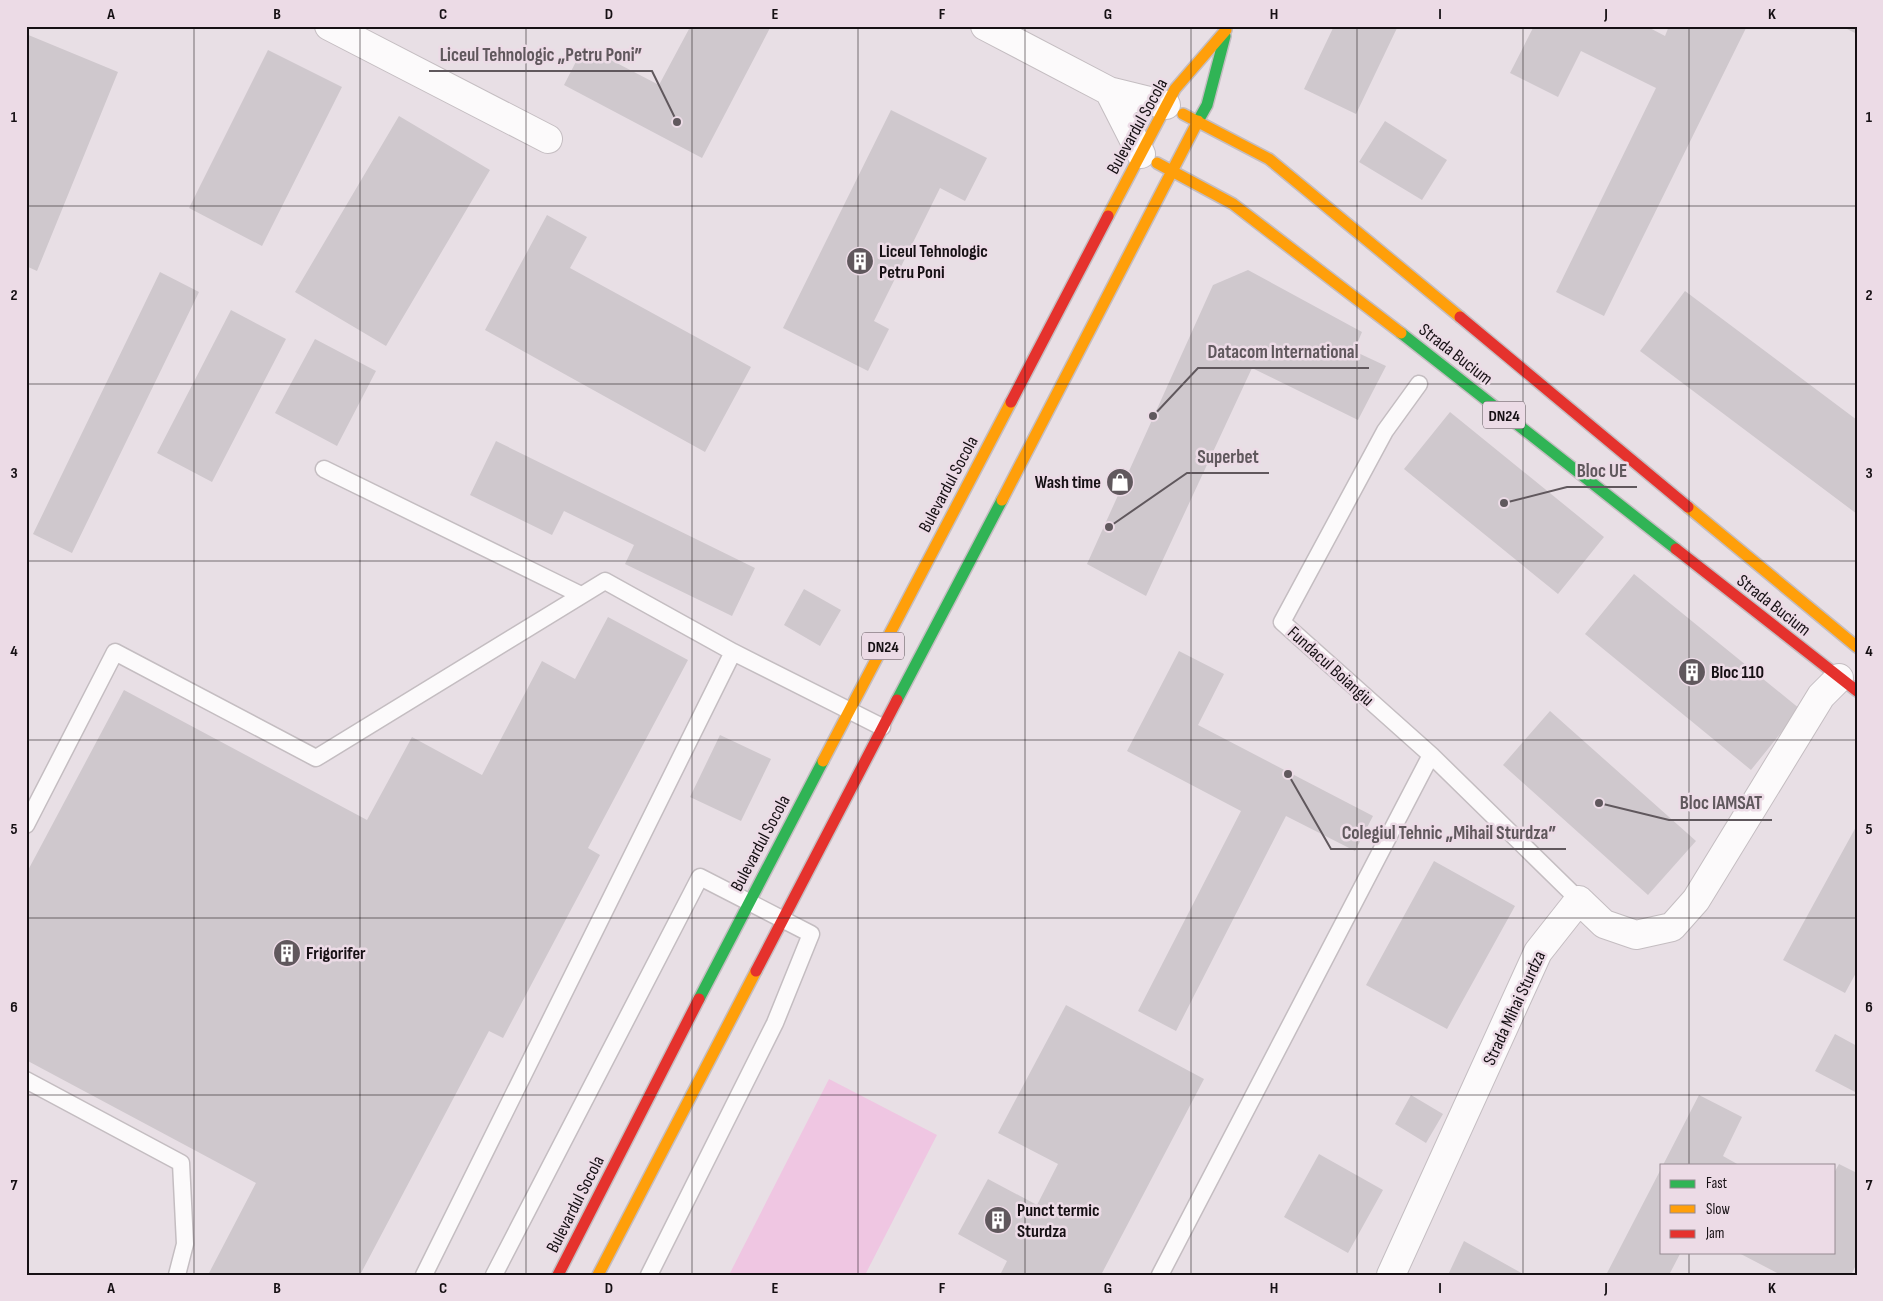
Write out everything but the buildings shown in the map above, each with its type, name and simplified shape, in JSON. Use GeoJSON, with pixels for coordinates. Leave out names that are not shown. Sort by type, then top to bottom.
{"type":"FeatureCollection","features":[{"type":"Feature","properties":{"kind":"main road","name":"Bulevardul Socola"},"geometry":{"type":"LineString","coordinates":[[558,1275],[749,902],[1166,105],[1175,89],[1226,30],[1207,105],[781,919],[598,1275]]}},
{"type":"Feature","properties":{"kind":"main road","name":"Strada Bucium"},"geometry":{"type":"LineString","coordinates":[[1166,105],[1269,160],[1857,647]]}},
{"type":"Feature","properties":{"kind":"main road","name":"Strada Bucium"},"geometry":{"type":"LineString","coordinates":[[1141,154],[1232,204],[1852,686]]}},
{"type":"Feature","properties":{"kind":"street"},"geometry":{"type":"LineString","coordinates":[[329,26],[548,139]]}},
{"type":"Feature","properties":{"kind":"street"},"geometry":{"type":"LineString","coordinates":[[985,26],[1109,91],[1166,105]]}},
{"type":"Feature","properties":{"kind":"street"},"geometry":{"type":"LineString","coordinates":[[1109,91],[1141,154]]}},
{"type":"Feature","properties":{"kind":"street"},"geometry":{"type":"LineString","coordinates":[[1579,900],[1604,924],[1636,935],[1672,927],[1696,900],[1821,696],[1852,686]]}},
{"type":"Feature","properties":{"kind":"street","name":"Strada Mihai Sturdza"},"geometry":{"type":"LineString","coordinates":[[1391,1275],[1538,952],[1579,900]]}},
{"type":"Feature","properties":{"kind":"lane","name":"Fundacul Boiangiu"},"geometry":{"type":"LineString","coordinates":[[1419,384],[1385,431],[1282,622],[1431,755],[1579,900]]}},
{"type":"Feature","properties":{"kind":"lane"},"geometry":{"type":"LineString","coordinates":[[324,469],[581,595]]}},
{"type":"Feature","properties":{"kind":"lane"},"geometry":{"type":"LineString","coordinates":[[26,825],[115,652],[316,758],[605,582],[733,652],[882,727]]}},
{"type":"Feature","properties":{"kind":"lane"},"geometry":{"type":"LineString","coordinates":[[424,1275],[733,652]]}},
{"type":"Feature","properties":{"kind":"lane"},"geometry":{"type":"LineString","coordinates":[[1160,1275],[1431,755]]}},
{"type":"Feature","properties":{"kind":"lane"},"geometry":{"type":"LineString","coordinates":[[494,1275],[700,876],[810,934],[775,1023],[649,1275]]}},
{"type":"Feature","properties":{"kind":"lane"},"geometry":{"type":"LineString","coordinates":[[26,1080],[182,1163],[185,1244],[177,1275]]}},
{"type":"Feature","properties":{"kind":"shaded area"},"geometry":{"type":"Polygon","coordinates":[[[829,1079],[937,1135],[865,1275],[729,1275],[829,1079]]]}},
{"type":"Feature","properties":{"kind":"traffic: fast"},"geometry":{"type":"LineString","coordinates":[[1198,121],[1207,105],[1225,36]]}},
{"type":"Feature","properties":{"kind":"traffic: fast"},"geometry":{"type":"LineString","coordinates":[[1401,333],[1676,549]]}},
{"type":"Feature","properties":{"kind":"traffic: fast"},"geometry":{"type":"LineString","coordinates":[[897,700],[1002,500]]}},
{"type":"Feature","properties":{"kind":"traffic: fast"},"geometry":{"type":"LineString","coordinates":[[699,999],[823,761]]}},
{"type":"Feature","properties":{"kind":"traffic: slow"},"geometry":{"type":"LineString","coordinates":[[1108,216],[1175,89],[1226,30]]}},
{"type":"Feature","properties":{"kind":"traffic: slow"},"geometry":{"type":"LineString","coordinates":[[1183,114],[1269,159],[1460,317]]}},
{"type":"Feature","properties":{"kind":"traffic: slow"},"geometry":{"type":"LineString","coordinates":[[1002,500],[1198,121]]}},
{"type":"Feature","properties":{"kind":"traffic: slow"},"geometry":{"type":"LineString","coordinates":[[1157,163],[1233,204],[1401,333]]}},
{"type":"Feature","properties":{"kind":"traffic: slow"},"geometry":{"type":"LineString","coordinates":[[823,761],[1011,402]]}},
{"type":"Feature","properties":{"kind":"traffic: slow"},"geometry":{"type":"LineString","coordinates":[[1688,507],[1857,647]]}},
{"type":"Feature","properties":{"kind":"traffic: slow"},"geometry":{"type":"LineString","coordinates":[[598,1275],[756,971]]}},
{"type":"Feature","properties":{"kind":"traffic: jam"},"geometry":{"type":"LineString","coordinates":[[1011,402],[1108,216]]}},
{"type":"Feature","properties":{"kind":"traffic: jam"},"geometry":{"type":"LineString","coordinates":[[1460,317],[1688,507]]}},
{"type":"Feature","properties":{"kind":"traffic: jam"},"geometry":{"type":"LineString","coordinates":[[1676,549],[1857,691]]}},
{"type":"Feature","properties":{"kind":"traffic: jam"},"geometry":{"type":"LineString","coordinates":[[756,971],[897,700]]}},
{"type":"Feature","properties":{"kind":"traffic: jam"},"geometry":{"type":"LineString","coordinates":[[558,1275],[699,999]]}},
{"type":"Feature","properties":{"kind":"place","name":"Liceul Tehnologic „Petru Poni”"},"geometry":{"type":"Point","coordinates":[677,122]}},
{"type":"Feature","properties":{"kind":"place","name":"Liceul Tehnologic Petru Poni"},"geometry":{"type":"Point","coordinates":[860,261]}},
{"type":"Feature","properties":{"kind":"place","name":"Datacom International"},"geometry":{"type":"Point","coordinates":[1153,416]}},
{"type":"Feature","properties":{"kind":"place","name":"Wash time"},"geometry":{"type":"Point","coordinates":[1120,482]}},
{"type":"Feature","properties":{"kind":"place","name":"Bloc UE"},"geometry":{"type":"Point","coordinates":[1504,503]}},
{"type":"Feature","properties":{"kind":"place","name":"Superbet"},"geometry":{"type":"Point","coordinates":[1109,527]}},
{"type":"Feature","properties":{"kind":"place","name":"Bloc 110"},"geometry":{"type":"Point","coordinates":[1692,672]}},
{"type":"Feature","properties":{"kind":"place","name":"Colegiul Tehnic „Mihail Sturdza”"},"geometry":{"type":"Point","coordinates":[1288,774]}},
{"type":"Feature","properties":{"kind":"place","name":"Bloc IAMSAT"},"geometry":{"type":"Point","coordinates":[1599,803]}},
{"type":"Feature","properties":{"kind":"place","name":"Frigorifer"},"geometry":{"type":"Point","coordinates":[287,953]}},
{"type":"Feature","properties":{"kind":"place","name":"Punct termic Sturdza"},"geometry":{"type":"Point","coordinates":[998,1220]}}]}
